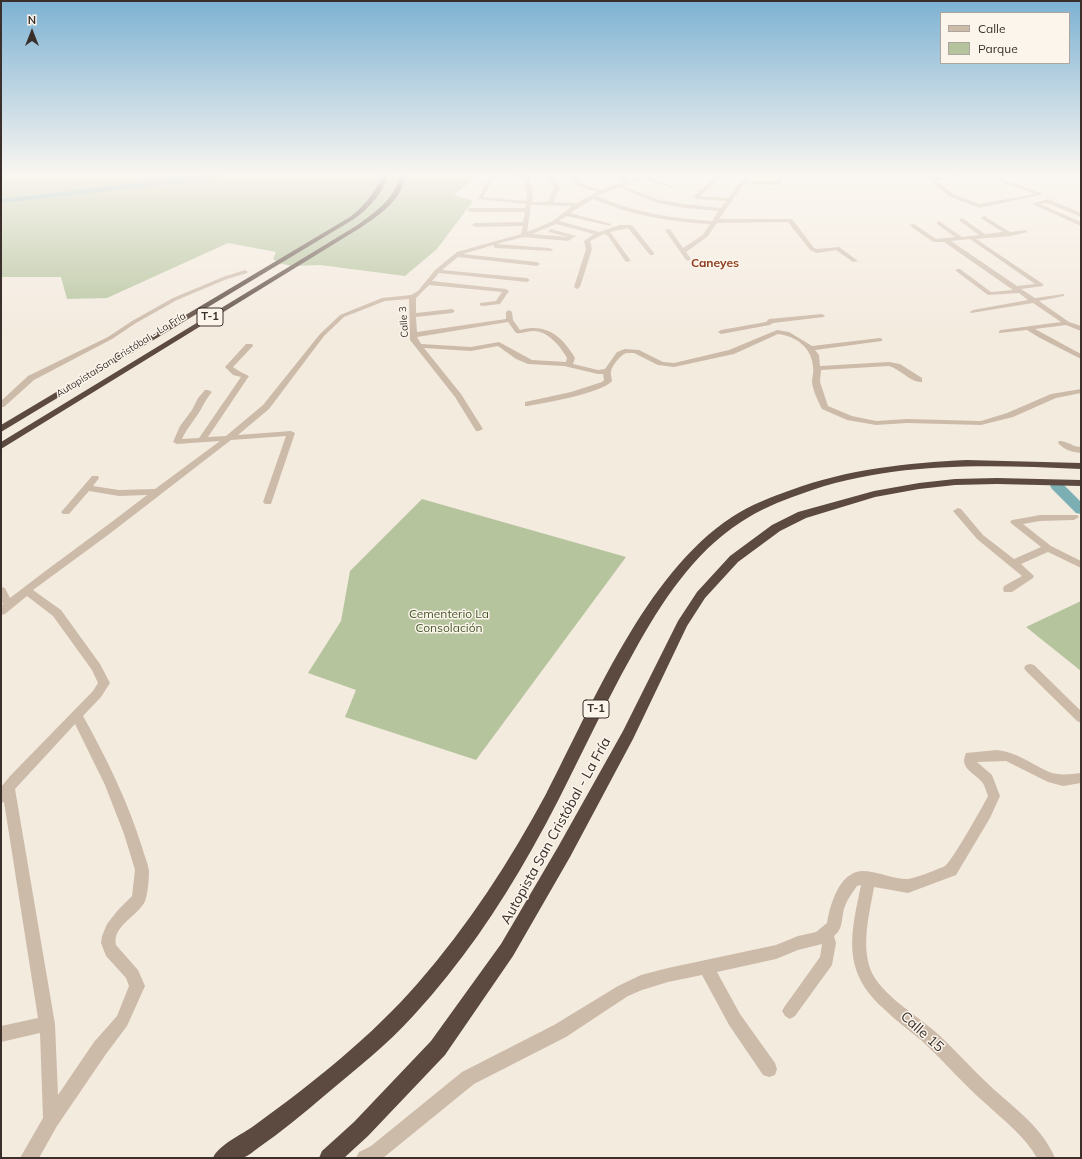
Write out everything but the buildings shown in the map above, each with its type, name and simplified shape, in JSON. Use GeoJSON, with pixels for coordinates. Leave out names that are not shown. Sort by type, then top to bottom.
{"type":"FeatureCollection","features":[{"type":"Feature","properties":{"kind":"highway","name":"Autopista San Cristóbal - La Fría"},"geometry":{"type":"LineString","coordinates":[[1,429],[337,228]]}},
{"type":"Feature","properties":{"kind":"highway","name":"Autopista San Cristóbal - La Fría"},"geometry":{"type":"LineString","coordinates":[[1,446],[356,228]]}},
{"type":"Feature","properties":{"kind":"highway","name":"Autopista San Cristóbal - La Fría"},"geometry":{"type":"LineString","coordinates":[[223,1158],[260,1134],[350,1062],[407,1009],[466,937],[505,879],[541,818],[597,707],[646,618],[678,574],[716,534],[751,511],[787,495],[829,481],[876,471],[946,463],[985,462],[1081,466]]}},
{"type":"Feature","properties":{"kind":"highway","name":"Autopista San Cristóbal - La Fría"},"geometry":{"type":"LineString","coordinates":[[329,1158],[361,1129],[438,1048],[507,950],[564,852],[620,749],[682,624],[701,595],[734,559],[776,528],[802,515],[874,494],[919,486],[955,482],[997,480],[1081,483]]}},
{"type":"Feature","properties":{"kind":"street"},"geometry":{"type":"LineString","coordinates":[[525,228],[524,235],[568,239],[573,236],[551,231]]}},
{"type":"Feature","properties":{"kind":"street","name":"Calle 3"},"geometry":{"type":"LineString","coordinates":[[479,430],[458,396],[414,340],[412,306],[414,297],[428,283],[436,271],[457,254],[538,231],[544,228]]}},
{"type":"Feature","properties":{"kind":"street"},"geometry":{"type":"LineString","coordinates":[[582,228],[610,235],[628,261]]}},
{"type":"Feature","properties":{"kind":"street"},"geometry":{"type":"LineString","coordinates":[[577,287],[589,249],[588,240],[614,228]]}},
{"type":"Feature","properties":{"kind":"street"},"geometry":{"type":"LineString","coordinates":[[632,228],[652,254]]}},
{"type":"Feature","properties":{"kind":"street"},"geometry":{"type":"LineString","coordinates":[[684,251],[702,240],[711,228]]}},
{"type":"Feature","properties":{"kind":"street"},"geometry":{"type":"LineString","coordinates":[[796,228],[812,249],[817,251],[836,248],[855,261]]}},
{"type":"Feature","properties":{"kind":"street"},"geometry":{"type":"LineString","coordinates":[[918,228],[935,241],[1026,232]]}},
{"type":"Feature","properties":{"kind":"street"},"geometry":{"type":"LineString","coordinates":[[946,228],[960,238]]}},
{"type":"Feature","properties":{"kind":"street"},"geometry":{"type":"LineString","coordinates":[[973,228],[984,236]]}},
{"type":"Feature","properties":{"kind":"street"},"geometry":{"type":"LineString","coordinates":[[1000,228],[1010,234]]}},
{"type":"Feature","properties":{"kind":"street"},"geometry":{"type":"LineString","coordinates":[[668,230],[684,251],[688,259]]}},
{"type":"Feature","properties":{"kind":"street"},"geometry":{"type":"LineString","coordinates":[[970,237],[1041,285],[1014,288]]}},
{"type":"Feature","properties":{"kind":"street"},"geometry":{"type":"LineString","coordinates":[[945,240],[1067,323],[1081,329]]}},
{"type":"Feature","properties":{"kind":"street"},"geometry":{"type":"LineString","coordinates":[[488,245],[550,250]]}},
{"type":"Feature","properties":{"kind":"street"},"geometry":{"type":"LineString","coordinates":[[457,254],[537,264]]}},
{"type":"Feature","properties":{"kind":"street"},"geometry":{"type":"LineString","coordinates":[[958,270],[990,294],[1021,291]]}},
{"type":"Feature","properties":{"kind":"street"},"geometry":{"type":"LineString","coordinates":[[436,271],[527,280]]}},
{"type":"Feature","properties":{"kind":"street"},"geometry":{"type":"LineString","coordinates":[[1,405],[31,378],[110,338],[134,322],[175,299],[225,278],[245,272]]}},
{"type":"Feature","properties":{"kind":"street"},"geometry":{"type":"LineString","coordinates":[[428,283],[506,290],[498,303],[482,304]]}},
{"type":"Feature","properties":{"kind":"street"},"geometry":{"type":"LineString","coordinates":[[973,312],[1062,295]]}},
{"type":"Feature","properties":{"kind":"street"},"geometry":{"type":"LineString","coordinates":[[1,591],[5,608],[51,571],[116,525],[157,492],[228,439],[273,400],[322,335],[342,316],[384,298],[414,297]]}},
{"type":"Feature","properties":{"kind":"street"},"geometry":{"type":"LineString","coordinates":[[413,315],[452,311]]}},
{"type":"Feature","properties":{"kind":"street"},"geometry":{"type":"LineString","coordinates":[[762,313],[777,332]]}},
{"type":"Feature","properties":{"kind":"street"},"geometry":{"type":"LineString","coordinates":[[414,335],[509,316],[518,332],[536,329],[547,334],[566,348],[571,358],[569,365]]}},
{"type":"Feature","properties":{"kind":"street"},"geometry":{"type":"LineString","coordinates":[[721,332],[769,322],[822,316]]}},
{"type":"Feature","properties":{"kind":"street"},"geometry":{"type":"LineString","coordinates":[[1000,332],[1067,323]]}},
{"type":"Feature","properties":{"kind":"street"},"geometry":{"type":"LineString","coordinates":[[1028,328],[1081,357]]}},
{"type":"Feature","properties":{"kind":"street"},"geometry":{"type":"LineString","coordinates":[[528,404],[573,394],[605,384],[608,381],[607,371],[616,357],[623,351],[638,352],[664,365],[674,365],[731,352],[777,332],[787,333],[811,348],[815,355],[817,368],[816,382],[818,391],[825,407],[850,418],[876,423],[907,421],[981,423],[1010,415],[1054,396],[1081,390]]}},
{"type":"Feature","properties":{"kind":"street"},"geometry":{"type":"LineString","coordinates":[[811,348],[880,340]]}},
{"type":"Feature","properties":{"kind":"street"},"geometry":{"type":"LineString","coordinates":[[419,346],[471,349],[499,344],[530,362],[569,365],[598,372],[607,371]]}},
{"type":"Feature","properties":{"kind":"street"},"geometry":{"type":"LineString","coordinates":[[202,440],[245,376],[236,373],[229,367],[249,346]]}},
{"type":"Feature","properties":{"kind":"street"},"geometry":{"type":"LineString","coordinates":[[817,368],[889,364],[897,366],[919,380]]}},
{"type":"Feature","properties":{"kind":"street"},"geometry":{"type":"LineString","coordinates":[[208,392],[202,398],[196,412],[184,426],[177,442],[291,433],[268,502]]}},
{"type":"Feature","properties":{"kind":"street"},"geometry":{"type":"LineString","coordinates":[[1062,443],[1071,449],[1081,450]]}},
{"type":"Feature","properties":{"kind":"street"},"geometry":{"type":"LineString","coordinates":[[66,512],[95,478]]}},
{"type":"Feature","properties":{"kind":"street"},"geometry":{"type":"LineString","coordinates":[[87,488],[119,492],[157,492]]}},
{"type":"Feature","properties":{"kind":"street"},"geometry":{"type":"LineString","coordinates":[[958,511],[980,537],[1015,563],[1029,576],[1008,589]]}},
{"type":"Feature","properties":{"kind":"street"},"geometry":{"type":"LineString","coordinates":[[1074,517],[1040,518],[1014,522],[1048,548],[1081,565]]}},
{"type":"Feature","properties":{"kind":"street"},"geometry":{"type":"LineString","coordinates":[[1015,563],[1048,548]]}},
{"type":"Feature","properties":{"kind":"street"},"geometry":{"type":"LineString","coordinates":[[27,591],[57,613],[101,675],[104,683],[97,694],[5,792],[47,1024],[51,1120]]}},
{"type":"Feature","properties":{"kind":"street"},"geometry":{"type":"LineString","coordinates":[[1030,668],[1081,718]]}},
{"type":"Feature","properties":{"kind":"street"},"geometry":{"type":"LineString","coordinates":[[29,1158],[51,1120],[96,1054],[122,1021],[137,986],[136,980],[132,973],[109,949],[108,940],[112,930],[124,913],[139,899],[142,870],[131,834],[111,785],[89,738],[76,715]]}},
{"type":"Feature","properties":{"kind":"street"},"geometry":{"type":"LineString","coordinates":[[365,1158],[377,1152],[468,1078],[560,1031],[623,991],[641,983],[662,977],[776,952],[798,943],[819,938],[834,927],[835,914],[841,897],[853,880],[862,878],[908,886],[951,870],[985,814],[994,796],[988,779],[969,762],[970,757],[997,755],[1008,756],[1048,777],[1063,780],[1081,778]]}},
{"type":"Feature","properties":{"kind":"street","name":"Calle 15"},"geometry":{"type":"LineString","coordinates":[[869,879],[860,923],[860,954],[864,974],[878,993],[936,1042],[981,1090],[1019,1123],[1043,1150],[1046,1158]]}},
{"type":"Feature","properties":{"kind":"street"},"geometry":{"type":"LineString","coordinates":[[790,1011],[827,960],[829,943],[826,932]]}},
{"type":"Feature","properties":{"kind":"street"},"geometry":{"type":"LineString","coordinates":[[706,967],[721,998],[749,1042],[769,1069]]}},
{"type":"Feature","properties":{"kind":"street"},"geometry":{"type":"LineString","coordinates":[[1,1034],[47,1024]]}},
{"type":"Feature","properties":{"kind":"green space"},"geometry":{"type":"Polygon","coordinates":[[[1,228],[453,228],[437,249],[405,276],[320,265],[292,266],[278,263],[273,259],[276,252],[228,243],[107,298],[67,299],[61,277],[1,277],[1,228]]]}},
{"type":"Feature","properties":{"kind":"green space","name":"Cementerio La Consolación"},"geometry":{"type":"Polygon","coordinates":[[[422,499],[626,557],[476,760],[345,717],[356,690],[308,673],[341,621],[350,571],[422,499]]]}},
{"type":"Feature","properties":{"kind":"green space"},"geometry":{"type":"Polygon","coordinates":[[[1081,601],[1081,671],[1026,627],[1081,601]]]}},
{"type":"Feature","properties":{"kind":"waterway"},"geometry":{"type":"LineString","coordinates":[[1057,486],[1081,510]]}},
{"type":"Feature","properties":{"kind":"district","name":"Caneyes"},"geometry":{"type":"Point","coordinates":[715,263]}}]}
